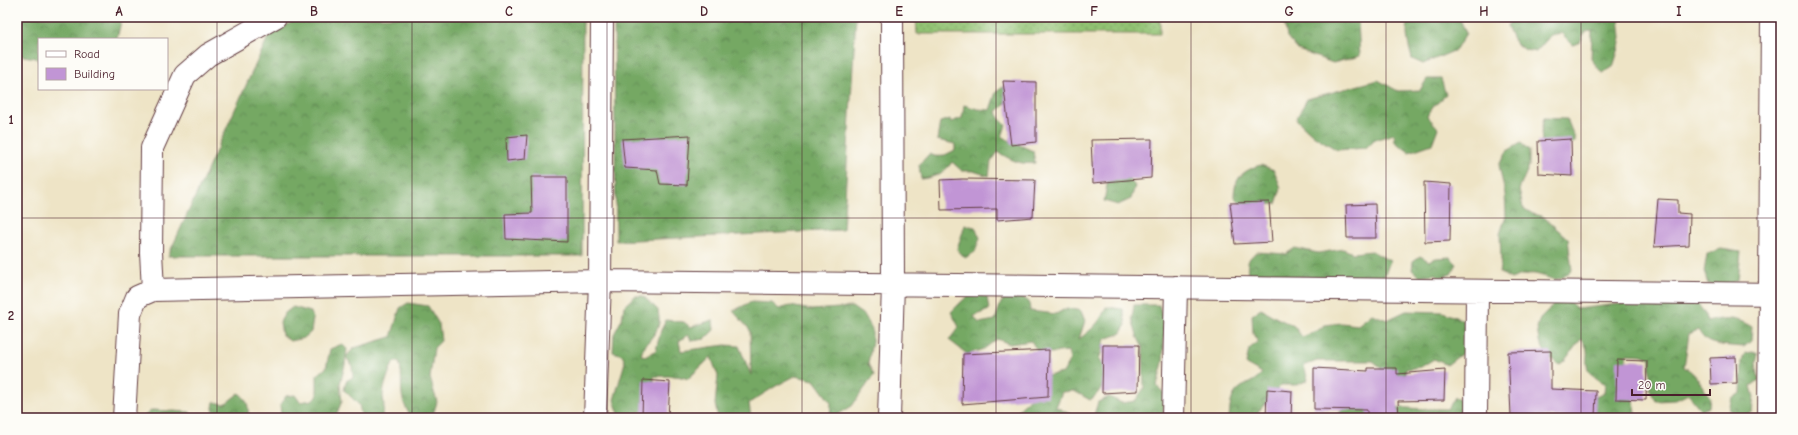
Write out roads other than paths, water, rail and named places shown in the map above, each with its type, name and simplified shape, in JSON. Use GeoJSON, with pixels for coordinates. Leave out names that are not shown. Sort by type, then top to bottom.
{"type":"FeatureCollection","features":[{"type":"Feature","properties":{"kind":"street"},"geometry":{"type":"LineString","coordinates":[[153,290],[151,252],[152,148],[185,75],[208,55],[275,17]]}},
{"type":"Feature","properties":{"kind":"street"},"geometry":{"type":"LineString","coordinates":[[595,418],[600,281],[602,17]]}},
{"type":"Feature","properties":{"kind":"street"},"geometry":{"type":"LineString","coordinates":[[889,418],[894,284],[892,17]]}},
{"type":"Feature","properties":{"kind":"street"},"geometry":{"type":"LineString","coordinates":[[1769,418],[1775,294],[1772,17]]}},
{"type":"Feature","properties":{"kind":"street"},"geometry":{"type":"LineString","coordinates":[[124,418],[130,314],[137,297],[153,290],[600,281],[1775,294]]}},
{"type":"Feature","properties":{"kind":"street"},"geometry":{"type":"LineString","coordinates":[[1173,418],[1176,287]]}},
{"type":"Feature","properties":{"kind":"street"},"geometry":{"type":"LineString","coordinates":[[1476,418],[1477,290]]}}]}
